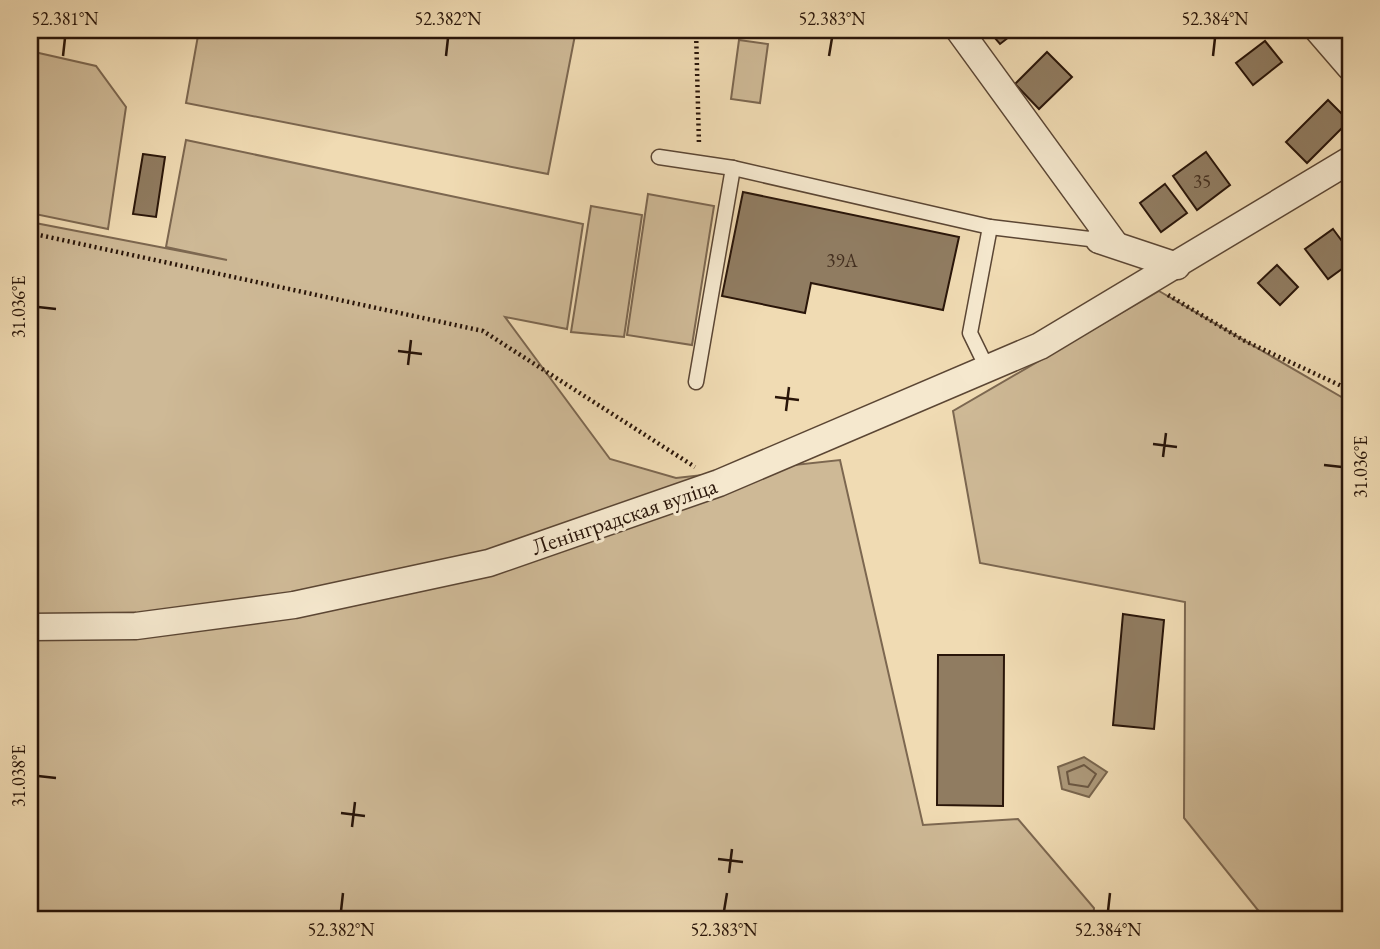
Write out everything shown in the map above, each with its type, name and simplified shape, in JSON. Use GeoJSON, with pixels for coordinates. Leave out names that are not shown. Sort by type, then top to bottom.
{"type":"FeatureCollection","features":[{"type":"Feature","properties":{"kind":"street"},"geometry":{"type":"LineString","coordinates":[[959,30],[1106,241],[1177,266]]}},
{"type":"Feature","properties":{"kind":"street"},"geometry":{"type":"LineString","coordinates":[[1318,30],[1350,67]]}},
{"type":"Feature","properties":{"kind":"street","name":"Ленінградская вуліца"},"geometry":{"type":"LineString","coordinates":[[30,627],[136,626],[294,605],[488,563],[719,483],[1040,346],[1350,160]]}},
{"type":"Feature","properties":{"kind":"lane"},"geometry":{"type":"LineString","coordinates":[[659,157],[733,168],[990,227],[1106,241]]}},
{"type":"Feature","properties":{"kind":"lane"},"geometry":{"type":"LineString","coordinates":[[696,382],[733,168]]}},
{"type":"Feature","properties":{"kind":"lane"},"geometry":{"type":"LineString","coordinates":[[988,370],[970,332],[990,227]]}},
{"type":"Feature","properties":{"kind":"path"},"geometry":{"type":"LineString","coordinates":[[696,30],[700,163]]}},
{"type":"Feature","properties":{"kind":"path"},"geometry":{"type":"LineString","coordinates":[[30,233],[482,331],[719,483]]}},
{"type":"Feature","properties":{"kind":"path"},"geometry":{"type":"LineString","coordinates":[[1146,282],[1245,341],[1350,390]]}},
{"type":"Feature","properties":{"kind":"shaded area"},"geometry":{"type":"Polygon","coordinates":[[[199,30],[576,30],[548,174],[186,103],[199,30]]]}},
{"type":"Feature","properties":{"kind":"shaded area"},"geometry":{"type":"Polygon","coordinates":[[[739,40],[768,44],[760,103],[731,99],[739,40]]]}},
{"type":"Feature","properties":{"kind":"shaded area"},"geometry":{"type":"Polygon","coordinates":[[[30,51],[96,66],[126,107],[108,229],[30,213],[30,51]]]}},
{"type":"Feature","properties":{"kind":"shaded area"},"geometry":{"type":"Polygon","coordinates":[[[186,140],[583,224],[567,329],[505,317],[610,459],[676,478],[840,460],[923,825],[1018,819],[1094,908],[1093,919],[30,919],[30,222],[227,260],[166,247],[186,140]]]}},
{"type":"Feature","properties":{"kind":"shaded area"},"geometry":{"type":"Polygon","coordinates":[[[648,194],[714,206],[692,345],[627,335],[648,194]]]}},
{"type":"Feature","properties":{"kind":"shaded area"},"geometry":{"type":"Polygon","coordinates":[[[591,206],[642,215],[624,337],[571,332],[591,206]]]}},
{"type":"Feature","properties":{"kind":"shaded area"},"geometry":{"type":"Polygon","coordinates":[[[1159,291],[1350,402],[1350,919],[1265,919],[1184,818],[1185,602],[980,563],[953,411],[1159,291]]]}},
{"type":"Feature","properties":{"kind":"water"},"geometry":{"type":"Polygon","coordinates":[[[1084,757],[1107,772],[1089,797],[1062,789],[1058,767],[1084,757]]]}},
{"type":"Feature","properties":{"kind":"building"},"geometry":{"type":"Polygon","coordinates":[[[988,30],[1018,30],[1000,44],[988,30]]]}},
{"type":"Feature","properties":{"kind":"building"},"geometry":{"type":"Polygon","coordinates":[[[1265,41],[1282,62],[1253,85],[1236,63],[1265,41]]]}},
{"type":"Feature","properties":{"kind":"building"},"geometry":{"type":"Polygon","coordinates":[[[1047,52],[1072,77],[1039,109],[1015,84],[1047,52]]]}},
{"type":"Feature","properties":{"kind":"building"},"geometry":{"type":"Polygon","coordinates":[[[1328,100],[1349,121],[1307,163],[1286,142],[1328,100]]]}},
{"type":"Feature","properties":{"kind":"building"},"geometry":{"type":"Polygon","coordinates":[[[1206,152],[1230,185],[1197,210],[1173,176],[1206,152]]]}},
{"type":"Feature","properties":{"kind":"building"},"geometry":{"type":"Polygon","coordinates":[[[143,154],[165,157],[156,217],[133,214],[143,154]]]}},
{"type":"Feature","properties":{"kind":"building"},"geometry":{"type":"Polygon","coordinates":[[[1165,184],[1187,213],[1161,232],[1140,203],[1165,184]]]}},
{"type":"Feature","properties":{"kind":"building"},"geometry":{"type":"Polygon","coordinates":[[[743,192],[959,237],[943,310],[811,283],[805,313],[722,296],[743,192]]]}},
{"type":"Feature","properties":{"kind":"building"},"geometry":{"type":"Polygon","coordinates":[[[1333,229],[1350,252],[1350,263],[1328,279],[1305,249],[1333,229]]]}},
{"type":"Feature","properties":{"kind":"building"},"geometry":{"type":"Polygon","coordinates":[[[1277,265],[1298,287],[1280,305],[1258,283],[1277,265]]]}},
{"type":"Feature","properties":{"kind":"building"},"geometry":{"type":"Polygon","coordinates":[[[1123,614],[1164,620],[1154,729],[1113,725],[1123,614]]]}},
{"type":"Feature","properties":{"kind":"building"},"geometry":{"type":"Polygon","coordinates":[[[938,655],[1004,655],[1003,806],[937,805],[938,655]]]}},
{"type":"Feature","properties":{"kind":"railway"},"geometry":{"type":"LineString","coordinates":[[1343,30],[1350,38]]}}]}
